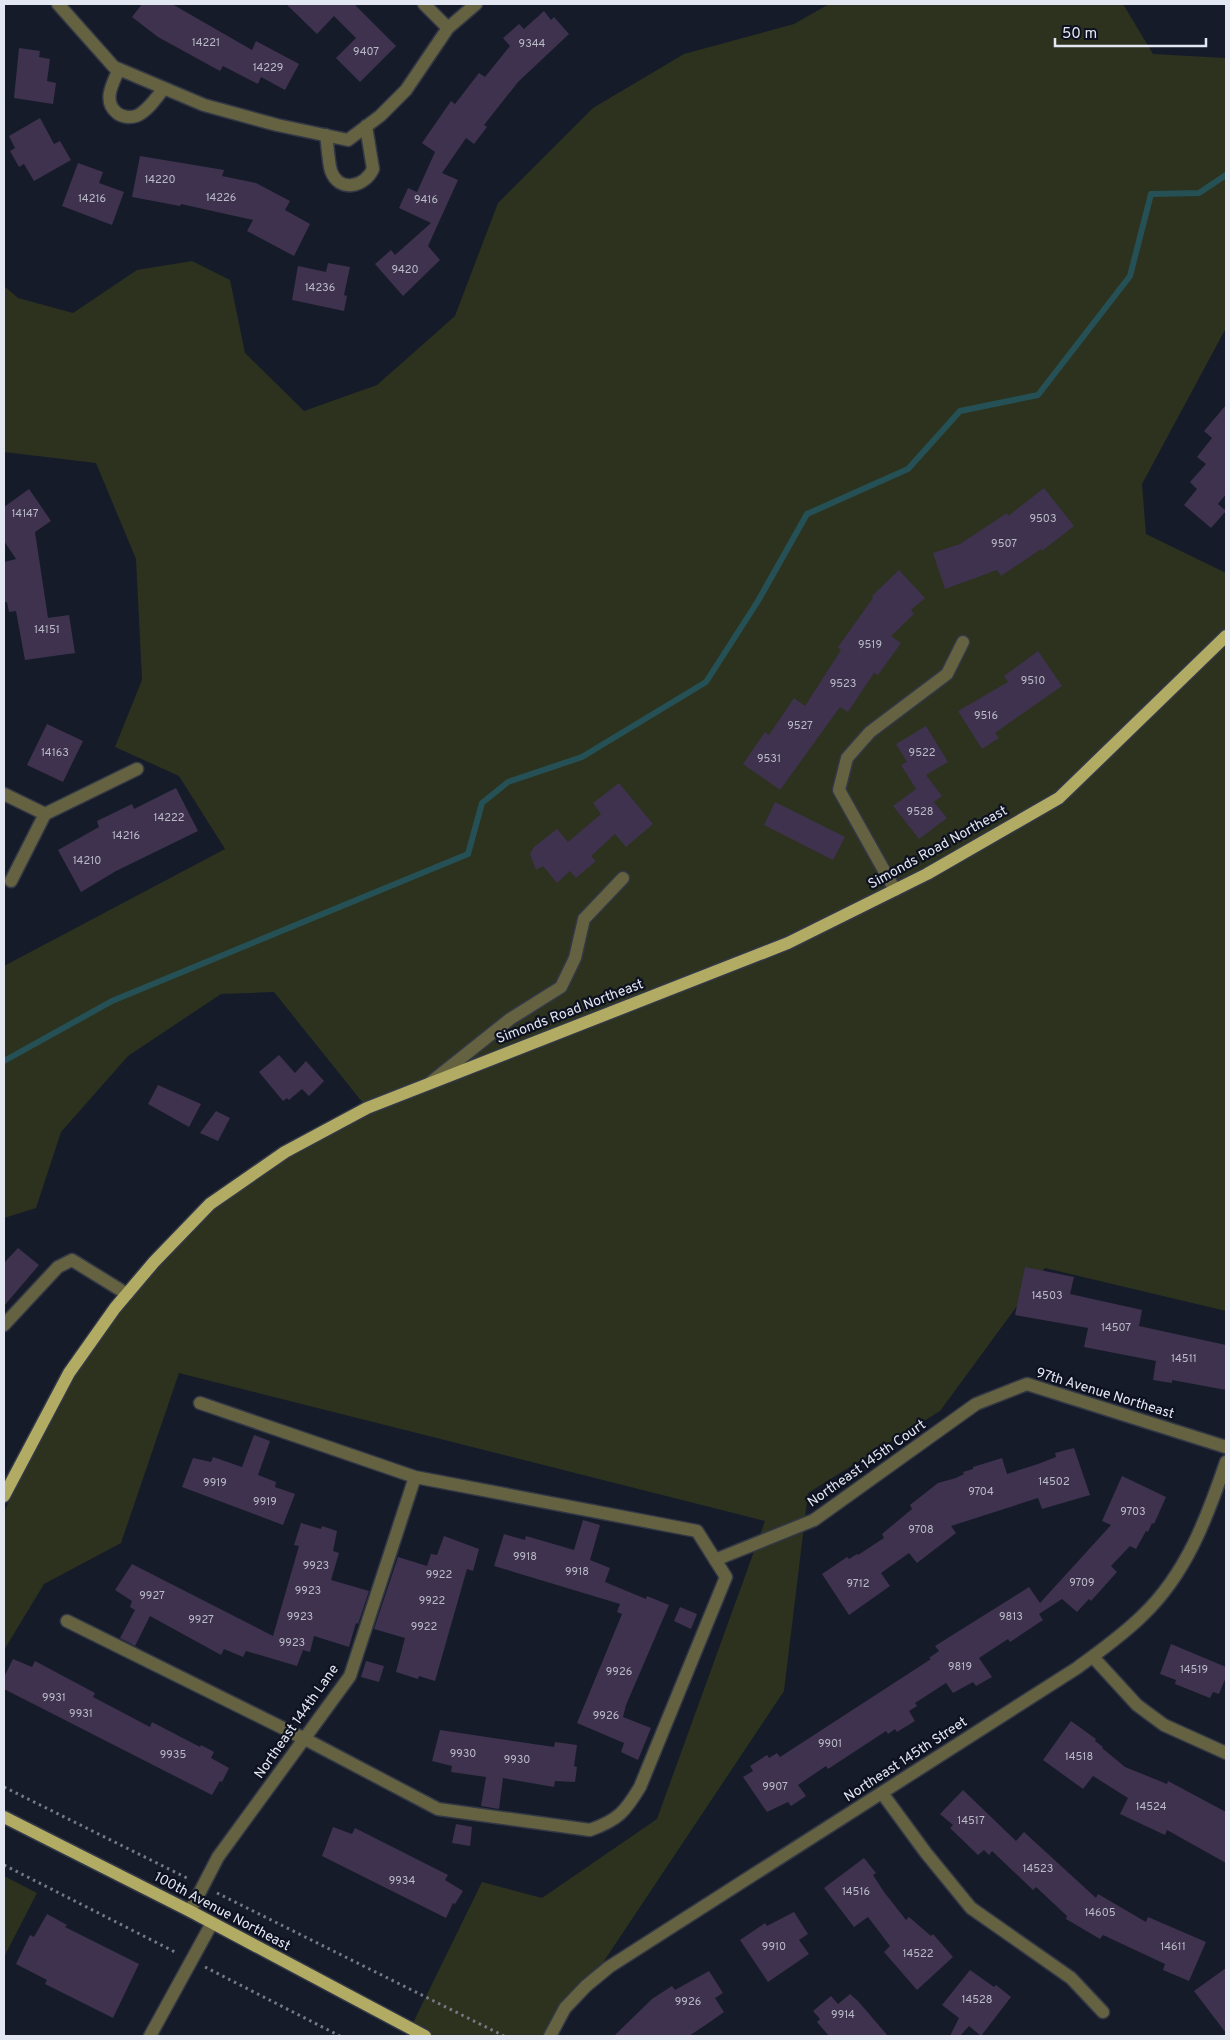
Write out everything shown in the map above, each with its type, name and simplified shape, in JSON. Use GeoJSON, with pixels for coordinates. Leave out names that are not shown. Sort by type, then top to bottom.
{"type":"FeatureCollection","features":[{"type":"Feature","properties":{"kind":"main road","name":"Simonds Road Northeast"},"geometry":{"type":"LineString","coordinates":[[4,1496],[69,1372],[127,1294],[210,1204],[285,1152],[367,1108],[788,943],[927,874],[1059,798],[1226,636]]}},
{"type":"Feature","properties":{"kind":"main road","name":"100th Avenue Northeast"},"geometry":{"type":"LineString","coordinates":[[4,1817],[190,1911],[425,2036]]}},
{"type":"Feature","properties":{"kind":"street"},"geometry":{"type":"LineString","coordinates":[[58,4],[114,67],[204,105],[277,126],[348,140],[406,90],[448,28],[476,4]]}},
{"type":"Feature","properties":{"kind":"street"},"geometry":{"type":"LineString","coordinates":[[424,4],[448,28]]}},
{"type":"Feature","properties":{"kind":"street"},"geometry":{"type":"LineString","coordinates":[[119,69],[109,100],[115,111],[121,115],[128,117],[142,113],[164,88]]}},
{"type":"Feature","properties":{"kind":"street"},"geometry":{"type":"LineString","coordinates":[[326,135],[334,176],[346,185],[360,184],[366,181],[373,169],[366,126]]}},
{"type":"Feature","properties":{"kind":"street"},"geometry":{"type":"LineString","coordinates":[[895,890],[839,790],[840,779],[847,758],[870,732],[947,674],[963,642]]}},
{"type":"Feature","properties":{"kind":"street"},"geometry":{"type":"LineString","coordinates":[[11,881],[45,814],[137,769]]}},
{"type":"Feature","properties":{"kind":"street"},"geometry":{"type":"LineString","coordinates":[[4,794],[45,814]]}},
{"type":"Feature","properties":{"kind":"street"},"geometry":{"type":"LineString","coordinates":[[427,1085],[510,1020],[561,987],[575,958],[584,919],[623,878]]}},
{"type":"Feature","properties":{"kind":"street"},"geometry":{"type":"LineString","coordinates":[[4,1325],[58,1267],[72,1260],[127,1294]]}},
{"type":"Feature","properties":{"kind":"street","name":"97th Avenue Northeast"},"geometry":{"type":"LineString","coordinates":[[976,1404],[1027,1384],[1226,1447]]}},
{"type":"Feature","properties":{"kind":"street"},"geometry":{"type":"LineString","coordinates":[[67,1621],[305,1739],[438,1809],[590,1830],[610,1823],[625,1811],[640,1787],[726,1578],[697,1531],[415,1477],[200,1403]]}},
{"type":"Feature","properties":{"kind":"street","name":"Northeast 145th Court"},"geometry":{"type":"LineString","coordinates":[[715,1560],[814,1520],[976,1404]]}},
{"type":"Feature","properties":{"kind":"street","name":"Northeast 145th Street"},"geometry":{"type":"LineString","coordinates":[[550,2036],[565,2008],[586,1986],[609,1967],[1093,1656],[1144,1615],[1169,1584],[1191,1552],[1208,1516],[1226,1462]]}},
{"type":"Feature","properties":{"kind":"street","name":"Northeast 144th Lane"},"geometry":{"type":"LineString","coordinates":[[190,1911],[218,1857],[350,1676],[415,1477]]}},
{"type":"Feature","properties":{"kind":"street"},"geometry":{"type":"LineString","coordinates":[[1093,1656],[1138,1705],[1164,1725],[1226,1753]]}},
{"type":"Feature","properties":{"kind":"street"},"geometry":{"type":"LineString","coordinates":[[882,1793],[926,1853],[972,1908],[1071,1978],[1103,2012]]}},
{"type":"Feature","properties":{"kind":"street"},"geometry":{"type":"LineString","coordinates":[[150,2036],[212,1923]]}},
{"type":"Feature","properties":{"kind":"path"},"geometry":{"type":"LineString","coordinates":[[4,1787],[504,2036]]}},
{"type":"Feature","properties":{"kind":"path"},"geometry":{"type":"LineString","coordinates":[[4,1865],[340,2036]]}},
{"type":"Feature","properties":{"kind":"green space"},"geometry":{"type":"Polygon","coordinates":[[[829,4],[1123,4],[1153,54],[1226,58],[1226,328],[1142,484],[1146,534],[1226,573],[1226,1311],[1045,1268],[940,1411],[808,1493],[784,1691],[554,2036],[425,2036],[410,2029],[482,1882],[542,1898],[657,1819],[765,1521],[179,1373],[121,1543],[44,1584],[4,1650],[4,1512],[69,1373],[210,1204],[367,1108],[274,992],[221,994],[128,1056],[61,1132],[36,1208],[4,1218],[4,966],[225,849],[179,776],[115,747],[142,680],[136,559],[96,463],[4,452],[4,286],[18,298],[73,313],[137,270],[192,261],[230,280],[245,353],[304,411],[377,385],[455,316],[498,203],[593,108],[684,54],[794,24],[829,4]]]}},
{"type":"Feature","properties":{"kind":"green space"},"geometry":{"type":"Polygon","coordinates":[[[4,1876],[37,1893],[4,1957],[4,1876]]]}},
{"type":"Feature","properties":{"kind":"building"},"geometry":{"type":"Polygon","coordinates":[[[142,4],[172,4],[252,50],[256,41],[299,64],[285,90],[261,77],[258,84],[223,66],[220,71],[158,37],[132,17],[142,4]]]}},
{"type":"Feature","properties":{"kind":"building"},"geometry":{"type":"Polygon","coordinates":[[[286,4],[354,4],[396,46],[360,82],[336,58],[356,38],[334,16],[317,34],[286,4]]]}},
{"type":"Feature","properties":{"kind":"building"},"geometry":{"type":"Polygon","coordinates":[[[544,11],[551,20],[554,17],[569,34],[518,82],[484,125],[487,127],[474,144],[466,138],[442,173],[458,180],[428,246],[440,260],[403,296],[375,264],[391,250],[395,255],[431,223],[399,208],[408,188],[417,192],[435,152],[422,143],[451,101],[455,104],[479,73],[485,77],[510,46],[503,38],[519,24],[524,29],[544,11]]]}},
{"type":"Feature","properties":{"kind":"building"},"geometry":{"type":"Polygon","coordinates":[[[19,48],[40,51],[39,57],[50,59],[47,81],[56,83],[53,104],[14,98],[19,48]]]}},
{"type":"Feature","properties":{"kind":"building"},"geometry":{"type":"Polygon","coordinates":[[[40,118],[54,144],[60,141],[71,160],[34,181],[24,164],[19,167],[10,151],[15,148],[9,136],[40,118]]]}},
{"type":"Feature","properties":{"kind":"building"},"geometry":{"type":"Polygon","coordinates":[[[140,156],[224,170],[222,176],[256,183],[290,201],[285,210],[310,224],[294,256],[247,231],[253,220],[181,204],[180,206],[132,197],[140,156]]]}},
{"type":"Feature","properties":{"kind":"building"},"geometry":{"type":"Polygon","coordinates":[[[78,163],[103,172],[99,183],[124,192],[112,225],[62,206],[78,163]]]}},
{"type":"Feature","properties":{"kind":"building"},"geometry":{"type":"Polygon","coordinates":[[[328,263],[350,267],[344,295],[347,296],[344,311],[292,300],[298,266],[326,272],[328,263]]]}},
{"type":"Feature","properties":{"kind":"building"},"geometry":{"type":"Polygon","coordinates":[[[1226,405],[1226,494],[1218,504],[1226,511],[1211,528],[1184,505],[1197,489],[1190,482],[1206,464],[1197,457],[1212,438],[1204,431],[1226,405]]]}},
{"type":"Feature","properties":{"kind":"building"},"geometry":{"type":"Polygon","coordinates":[[[1044,488],[1074,526],[1042,551],[1041,549],[1001,576],[997,570],[945,589],[933,553],[960,544],[1007,513],[1008,516],[1044,488]]]}},
{"type":"Feature","properties":{"kind":"building"},"geometry":{"type":"Polygon","coordinates":[[[29,489],[51,521],[35,532],[48,618],[69,615],[75,653],[25,660],[16,611],[9,612],[7,602],[4,602],[4,562],[16,559],[4,541],[4,507],[29,489]]]}},
{"type":"Feature","properties":{"kind":"building"},"geometry":{"type":"Polygon","coordinates":[[[899,570],[925,598],[911,610],[914,614],[891,636],[901,643],[878,675],[874,673],[848,712],[840,707],[780,790],[743,764],[765,732],[769,735],[794,698],[805,706],[841,650],[838,647],[873,598],[872,596],[899,570]]]}},
{"type":"Feature","properties":{"kind":"building"},"geometry":{"type":"Polygon","coordinates":[[[1038,651],[1062,686],[995,733],[999,738],[982,749],[958,711],[1008,682],[1004,676],[1038,651]]]}},
{"type":"Feature","properties":{"kind":"building"},"geometry":{"type":"Polygon","coordinates":[[[47,724],[83,741],[63,782],[27,765],[47,724]]]}},
{"type":"Feature","properties":{"kind":"building"},"geometry":{"type":"Polygon","coordinates":[[[926,726],[948,762],[926,775],[942,796],[934,802],[947,818],[919,839],[893,806],[916,789],[901,765],[907,762],[896,744],[926,726]]]}},
{"type":"Feature","properties":{"kind":"building"},"geometry":{"type":"Polygon","coordinates":[[[619,783],[653,824],[626,847],[615,834],[591,856],[596,861],[576,878],[570,871],[557,883],[543,866],[536,870],[530,854],[534,847],[557,829],[568,842],[601,814],[593,803],[619,783]]]}},
{"type":"Feature","properties":{"kind":"building"},"geometry":{"type":"Polygon","coordinates":[[[176,788],[198,831],[116,871],[81,892],[58,850],[99,827],[97,821],[132,804],[134,809],[176,788]]]}},
{"type":"Feature","properties":{"kind":"building"},"geometry":{"type":"Polygon","coordinates":[[[775,802],[845,837],[833,860],[764,825],[775,802]]]}},
{"type":"Feature","properties":{"kind":"building"},"geometry":{"type":"Polygon","coordinates":[[[279,1055],[295,1073],[306,1061],[324,1081],[309,1096],[302,1089],[289,1100],[287,1098],[283,1101],[259,1072],[279,1055]]]}},
{"type":"Feature","properties":{"kind":"building"},"geometry":{"type":"Polygon","coordinates":[[[158,1085],[201,1104],[189,1127],[148,1104],[158,1085]]]}},
{"type":"Feature","properties":{"kind":"building"},"geometry":{"type":"Polygon","coordinates":[[[216,1111],[230,1118],[218,1141],[200,1133],[216,1111]]]}},
{"type":"Feature","properties":{"kind":"building"},"geometry":{"type":"Polygon","coordinates":[[[18,1248],[39,1265],[4,1306],[4,1263],[18,1248]]]}},
{"type":"Feature","properties":{"kind":"building"},"geometry":{"type":"Polygon","coordinates":[[[1025,1267],[1074,1277],[1070,1294],[1142,1310],[1139,1326],[1226,1345],[1226,1390],[1172,1380],[1172,1383],[1153,1380],[1156,1361],[1084,1347],[1088,1328],[1015,1315],[1025,1267]]]}},
{"type":"Feature","properties":{"kind":"building"},"geometry":{"type":"Polygon","coordinates":[[[254,1435],[270,1441],[258,1475],[276,1482],[275,1487],[295,1494],[283,1525],[182,1487],[193,1458],[211,1462],[213,1457],[242,1467],[254,1435]]]}},
{"type":"Feature","properties":{"kind":"building"},"geometry":{"type":"Polygon","coordinates":[[[1074,1448],[1090,1495],[1042,1509],[1038,1498],[951,1526],[956,1533],[917,1563],[909,1553],[881,1573],[890,1586],[849,1615],[822,1574],[847,1557],[849,1559],[858,1555],[884,1538],[882,1534],[912,1509],[910,1505],[938,1483],[956,1478],[964,1474],[963,1472],[973,1469],[973,1467],[1002,1458],[1007,1474],[1056,1457],[1055,1453],[1074,1448]]]}},
{"type":"Feature","properties":{"kind":"building"},"geometry":{"type":"Polygon","coordinates":[[[1122,1476],[1166,1497],[1154,1524],[1152,1523],[1148,1532],[1146,1531],[1136,1549],[1130,1546],[1111,1566],[1117,1572],[1091,1601],[1089,1599],[1077,1612],[1062,1599],[1039,1614],[1043,1620],[1010,1642],[1008,1639],[979,1658],[992,1677],[976,1686],[973,1682],[953,1693],[946,1683],[915,1703],[917,1706],[909,1711],[915,1721],[897,1732],[895,1729],[888,1734],[886,1731],[828,1769],[826,1766],[798,1785],[806,1796],[791,1806],[788,1802],[767,1812],[743,1777],[753,1771],[750,1766],[767,1755],[769,1758],[777,1753],[780,1757],[931,1659],[929,1658],[939,1651],[935,1646],[1029,1587],[1040,1603],[1111,1525],[1102,1521],[1122,1476]]]}},
{"type":"Feature","properties":{"kind":"building"},"geometry":{"type":"Polygon","coordinates":[[[583,1520],[600,1525],[590,1560],[610,1568],[605,1582],[646,1599],[647,1596],[669,1605],[626,1705],[623,1717],[651,1728],[638,1760],[621,1752],[624,1743],[577,1723],[622,1614],[617,1612],[620,1604],[494,1566],[504,1534],[525,1540],[526,1536],[574,1550],[583,1520]]]}},
{"type":"Feature","properties":{"kind":"building"},"geometry":{"type":"Polygon","coordinates":[[[301,1523],[321,1529],[322,1526],[337,1531],[333,1551],[339,1553],[331,1580],[369,1591],[349,1647],[314,1636],[310,1652],[303,1650],[297,1666],[246,1651],[243,1657],[224,1649],[221,1655],[150,1616],[135,1646],[120,1638],[135,1610],[130,1607],[132,1601],[115,1590],[132,1564],[273,1636],[299,1546],[294,1545],[301,1523]]]}},
{"type":"Feature","properties":{"kind":"building"},"geometry":{"type":"Polygon","coordinates":[[[444,1536],[479,1549],[473,1571],[467,1569],[435,1681],[419,1676],[418,1679],[396,1672],[405,1638],[374,1629],[398,1557],[427,1566],[431,1554],[437,1555],[444,1536]]]}},
{"type":"Feature","properties":{"kind":"building"},"geometry":{"type":"Polygon","coordinates":[[[680,1607],[697,1614],[691,1629],[674,1621],[680,1607]]]}},
{"type":"Feature","properties":{"kind":"building"},"geometry":{"type":"Polygon","coordinates":[[[1171,1644],[1226,1667],[1226,1677],[1219,1694],[1213,1692],[1210,1698],[1175,1684],[1176,1680],[1160,1674],[1171,1644]]]}},
{"type":"Feature","properties":{"kind":"building"},"geometry":{"type":"Polygon","coordinates":[[[13,1659],[32,1667],[35,1661],[95,1693],[93,1697],[150,1727],[152,1722],[200,1747],[201,1745],[214,1752],[211,1758],[229,1768],[222,1782],[220,1781],[212,1795],[4,1689],[4,1677],[13,1659]]]}},
{"type":"Feature","properties":{"kind":"building"},"geometry":{"type":"Polygon","coordinates":[[[366,1661],[384,1666],[379,1682],[361,1677],[366,1661]]]}},
{"type":"Feature","properties":{"kind":"building"},"geometry":{"type":"Polygon","coordinates":[[[1071,1721],[1096,1739],[1095,1741],[1102,1748],[1125,1767],[1167,1784],[1168,1781],[1226,1812],[1226,1863],[1167,1830],[1165,1835],[1120,1814],[1128,1798],[1093,1776],[1083,1789],[1043,1760],[1071,1721]]]}},
{"type":"Feature","properties":{"kind":"building"},"geometry":{"type":"Polygon","coordinates":[[[440,1730],[554,1747],[555,1742],[577,1745],[574,1766],[577,1767],[575,1782],[555,1781],[554,1787],[503,1778],[499,1809],[481,1806],[486,1777],[451,1772],[452,1766],[432,1761],[440,1730]]]}},
{"type":"Feature","properties":{"kind":"building"},"geometry":{"type":"Polygon","coordinates":[[[963,1790],[1016,1841],[1024,1832],[1096,1898],[1098,1894],[1146,1922],[1148,1917],[1206,1942],[1189,1981],[1163,1970],[1165,1964],[1103,1935],[1100,1939],[1066,1919],[1067,1916],[1036,1887],[1033,1890],[992,1851],[989,1855],[984,1850],[978,1855],[950,1828],[953,1825],[940,1814],[963,1790]]]}},
{"type":"Feature","properties":{"kind":"building"},"geometry":{"type":"Polygon","coordinates":[[[456,1824],[472,1827],[470,1846],[452,1843],[456,1824]]]}},
{"type":"Feature","properties":{"kind":"building"},"geometry":{"type":"Polygon","coordinates":[[[333,1827],[352,1834],[355,1828],[448,1875],[445,1880],[463,1891],[455,1904],[453,1903],[446,1918],[322,1856],[333,1827]]]}},
{"type":"Feature","properties":{"kind":"building"},"geometry":{"type":"Polygon","coordinates":[[[864,1858],[876,1873],[873,1875],[884,1892],[906,1920],[909,1917],[931,1936],[933,1934],[953,1957],[917,1990],[884,1952],[890,1946],[868,1917],[854,1927],[824,1888],[864,1858]]]}},
{"type":"Feature","properties":{"kind":"building"},"geometry":{"type":"Polygon","coordinates":[[[794,1912],[808,1934],[799,1940],[809,1954],[768,1982],[740,1940],[765,1923],[767,1926],[794,1912]]]}},
{"type":"Feature","properties":{"kind":"building"},"geometry":{"type":"Polygon","coordinates":[[[47,1914],[67,1925],[65,1927],[139,1964],[113,2018],[45,1984],[47,1980],[16,1964],[30,1935],[34,1937],[47,1914]]]}},
{"type":"Feature","properties":{"kind":"building"},"geometry":{"type":"Polygon","coordinates":[[[1226,1968],[1226,2033],[1194,1991],[1226,1968]]]}},
{"type":"Feature","properties":{"kind":"building"},"geometry":{"type":"Polygon","coordinates":[[[970,1970],[994,1987],[996,1985],[1011,1997],[981,2036],[969,2026],[960,2036],[950,2036],[959,2018],[942,2005],[970,1970]]]}},
{"type":"Feature","properties":{"kind":"building"},"geometry":{"type":"Polygon","coordinates":[[[709,1971],[723,1993],[715,1998],[724,2012],[707,2024],[689,2036],[614,2036],[652,1999],[672,1986],[675,1990],[709,1971]]]}},
{"type":"Feature","properties":{"kind":"building"},"geometry":{"type":"Polygon","coordinates":[[[850,1994],[888,2036],[829,2036],[817,2022],[820,2019],[813,2011],[831,1996],[838,2004],[850,1994]]]}},
{"type":"Feature","properties":{"kind":"waterway"},"geometry":{"type":"LineString","coordinates":[[4,1061],[112,1001],[468,854],[482,803],[508,782],[582,757],[706,682],[758,601],[807,514],[908,469],[960,411],[1038,395],[1130,276],[1151,194],[1199,193],[1226,175]]}}]}
